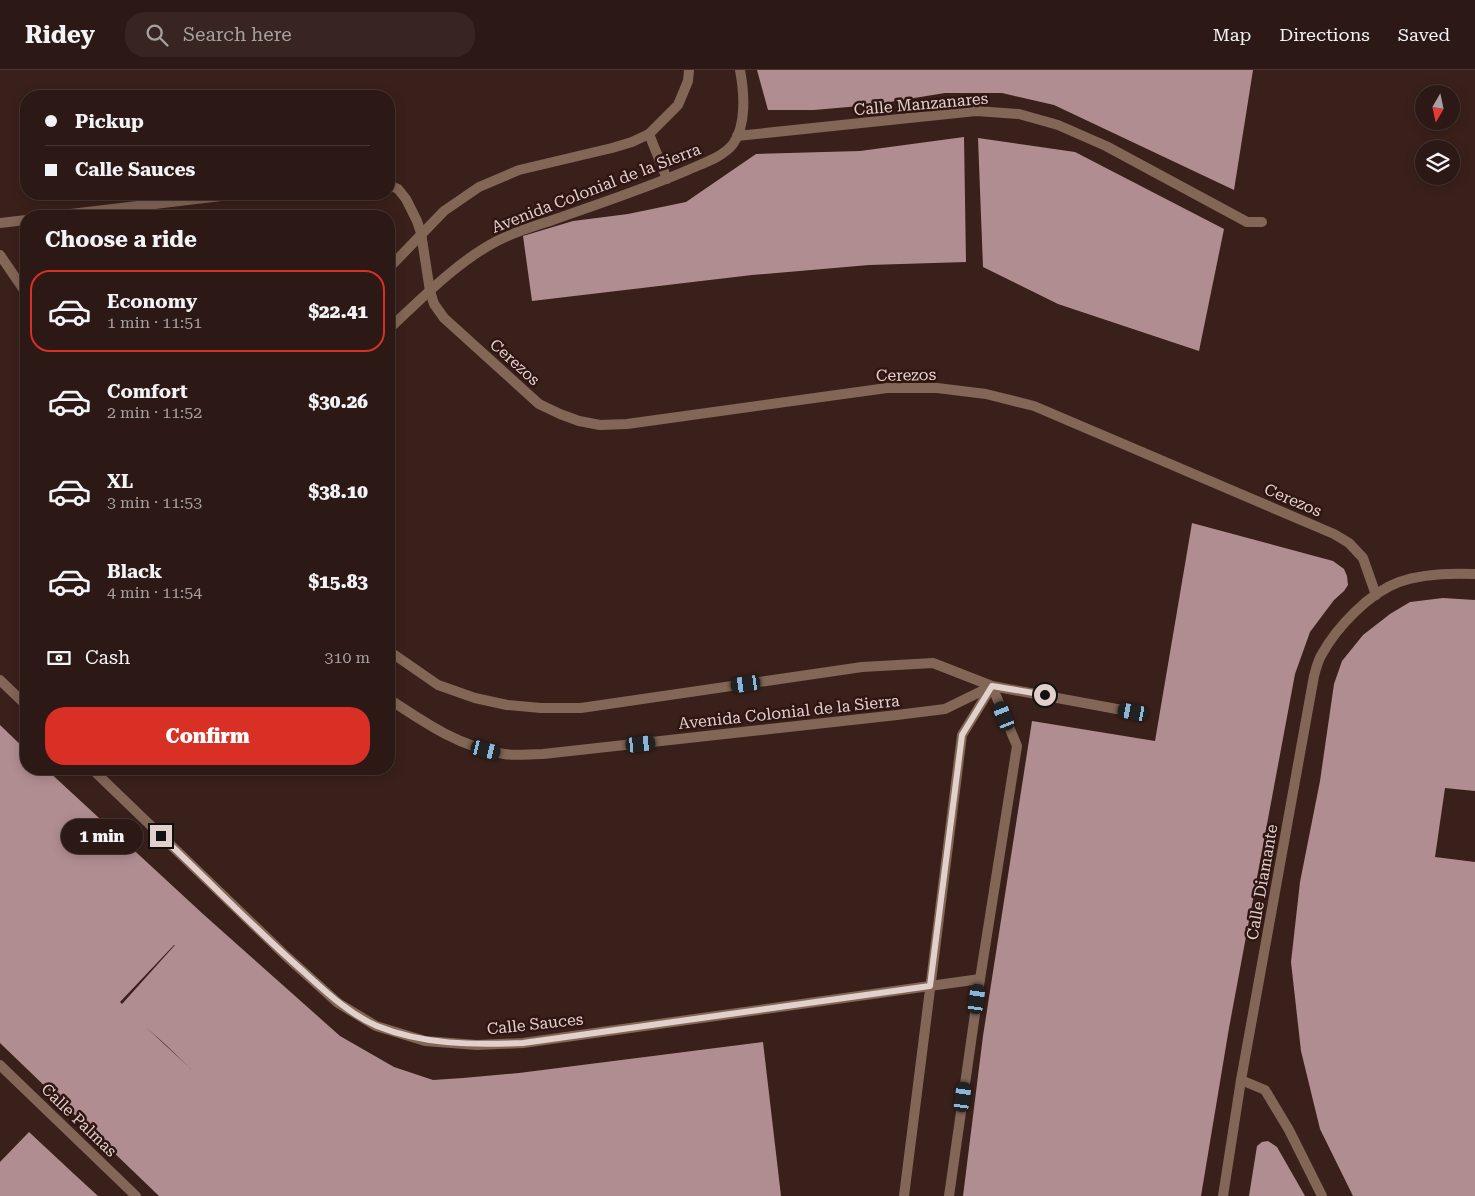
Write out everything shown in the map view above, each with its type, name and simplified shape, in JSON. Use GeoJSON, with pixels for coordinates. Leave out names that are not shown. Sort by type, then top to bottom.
{"type":"FeatureCollection","features":[{"type":"Feature","properties":{"kind":"street","name":"Avenida Colonial de la Sierra"},"geometry":{"type":"LineString","coordinates":[[395,261],[444,211],[479,187],[519,170],[612,148],[649,134],[678,105],[688,81],[689,70]]}},
{"type":"Feature","properties":{"kind":"street","name":"Avenida Colonial de la Sierra"},"geometry":{"type":"LineString","coordinates":[[395,323],[468,259],[497,241],[667,179],[714,159],[724,152],[734,143],[742,120],[744,104],[740,70]]}},
{"type":"Feature","properties":{"kind":"street","name":"Calle Manzanares"},"geometry":{"type":"LineString","coordinates":[[737,136],[976,111],[1019,114],[1058,125],[1106,146],[1247,222],[1262,222]]}},
{"type":"Feature","properties":{"kind":"street"},"geometry":{"type":"LineString","coordinates":[[649,134],[667,179]]}},
{"type":"Feature","properties":{"kind":"street"},"geometry":{"type":"LineString","coordinates":[[395,188],[406,199],[421,233]]}},
{"type":"Feature","properties":{"kind":"street"},"geometry":{"type":"LineString","coordinates":[[104,210],[188,200]]}},
{"type":"Feature","properties":{"kind":"street"},"geometry":{"type":"LineString","coordinates":[[0,223],[20,221]]}},
{"type":"Feature","properties":{"kind":"street","name":"Cerezos"},"geometry":{"type":"LineString","coordinates":[[421,233],[430,291],[434,304],[444,318],[539,404],[560,414],[579,421],[600,425],[627,424],[887,388],[938,388],[986,394],[1034,406],[1334,534],[1349,543],[1363,558],[1376,595]]}},
{"type":"Feature","properties":{"kind":"street"},"geometry":{"type":"LineString","coordinates":[[0,255],[20,284]]}},
{"type":"Feature","properties":{"kind":"street","name":"Calle Diamante"},"geometry":{"type":"LineString","coordinates":[[1223,1196],[1241,1080],[1314,676],[1321,655],[1342,624],[1360,607],[1399,582],[1445,573],[1475,574]]}},
{"type":"Feature","properties":{"kind":"street","name":"Avenida Colonial de la Sierra"},"geometry":{"type":"LineString","coordinates":[[395,655],[438,685],[475,698],[507,705],[541,708],[590,706],[871,666],[934,663],[992,686]]}},
{"type":"Feature","properties":{"kind":"street"},"geometry":{"type":"LineString","coordinates":[[0,680],[20,699]]}},
{"type":"Feature","properties":{"kind":"street","name":"Avenida Colonial de la Sierra"},"geometry":{"type":"LineString","coordinates":[[395,703],[433,728],[468,745],[505,754],[543,754],[945,709],[992,686]]}},
{"type":"Feature","properties":{"kind":"street"},"geometry":{"type":"LineString","coordinates":[[992,686],[1133,712]]}},
{"type":"Feature","properties":{"kind":"street"},"geometry":{"type":"LineString","coordinates":[[949,1196],[980,979],[1017,746],[992,686]]}},
{"type":"Feature","properties":{"kind":"street"},"geometry":{"type":"LineString","coordinates":[[904,1196],[962,735],[992,686]]}},
{"type":"Feature","properties":{"kind":"street","name":"Calle Sauces"},"geometry":{"type":"LineString","coordinates":[[98,775],[286,956],[338,1003],[376,1026],[425,1041],[477,1045],[523,1043],[980,979]]}},
{"type":"Feature","properties":{"kind":"street","name":"Calle Palmas"},"geometry":{"type":"LineString","coordinates":[[0,1065],[136,1196]]}},
{"type":"Feature","properties":{"kind":"street"},"geometry":{"type":"LineString","coordinates":[[1241,1080],[1265,1090],[1322,1196]]}},
{"type":"Feature","properties":{"kind":"building"},"geometry":{"type":"Polygon","coordinates":[[[757,70],[1253,70],[1234,190],[1054,105],[1002,93],[945,93],[871,105],[814,110],[768,110],[757,70]]]}},
{"type":"Feature","properties":{"kind":"building"},"geometry":{"type":"Polygon","coordinates":[[[964,137],[966,262],[869,265],[752,275],[532,301],[523,236],[573,221],[628,214],[686,202],[756,154],[860,151],[964,137]]]}},
{"type":"Feature","properties":{"kind":"building"},"geometry":{"type":"Polygon","coordinates":[[[978,138],[1075,152],[1224,229],[1199,351],[1058,304],[983,267],[978,138]]]}},
{"type":"Feature","properties":{"kind":"building"},"geometry":{"type":"Polygon","coordinates":[[[1192,523],[1333,561],[1344,569],[1348,585],[1310,632],[1295,674],[1229,1028],[1201,1196],[963,1196],[983,1036],[1032,721],[1155,741],[1192,523]]]}},
{"type":"Feature","properties":{"kind":"building"},"geometry":{"type":"Polygon","coordinates":[[[1443,598],[1475,600],[1475,791],[1445,788],[1435,857],[1475,862],[1475,1196],[1353,1196],[1320,1129],[1301,1051],[1291,962],[1300,882],[1320,781],[1334,684],[1342,661],[1363,635],[1390,614],[1410,602],[1443,598]]]}},
{"type":"Feature","properties":{"kind":"building"},"geometry":{"type":"Polygon","coordinates":[[[0,725],[20,744],[20,775],[52,775],[203,914],[340,1036],[394,1067],[433,1080],[463,1078],[519,1073],[763,1042],[781,1196],[159,1196],[0,1043],[0,725]],[[175,945],[120,1002],[122,1004],[175,945]],[[146,1027],[191,1069],[166,1045],[146,1027]]]}},
{"type":"Feature","properties":{"kind":"building"},"geometry":{"type":"Polygon","coordinates":[[[29,1132],[98,1196],[0,1196],[0,1162],[29,1132]]]}},
{"type":"Feature","properties":{"kind":"building"},"geometry":{"type":"Polygon","coordinates":[[[1268,1141],[1277,1147],[1305,1196],[1249,1196],[1257,1146],[1262,1142],[1268,1141]]]}},
{"type":"Feature","properties":{"kind":"route"},"geometry":{"type":"LineString","coordinates":[[161,836],[338,1003],[376,1026],[425,1041],[477,1045],[523,1043],[930,986],[962,735],[992,686],[1045,695]]}}]}
